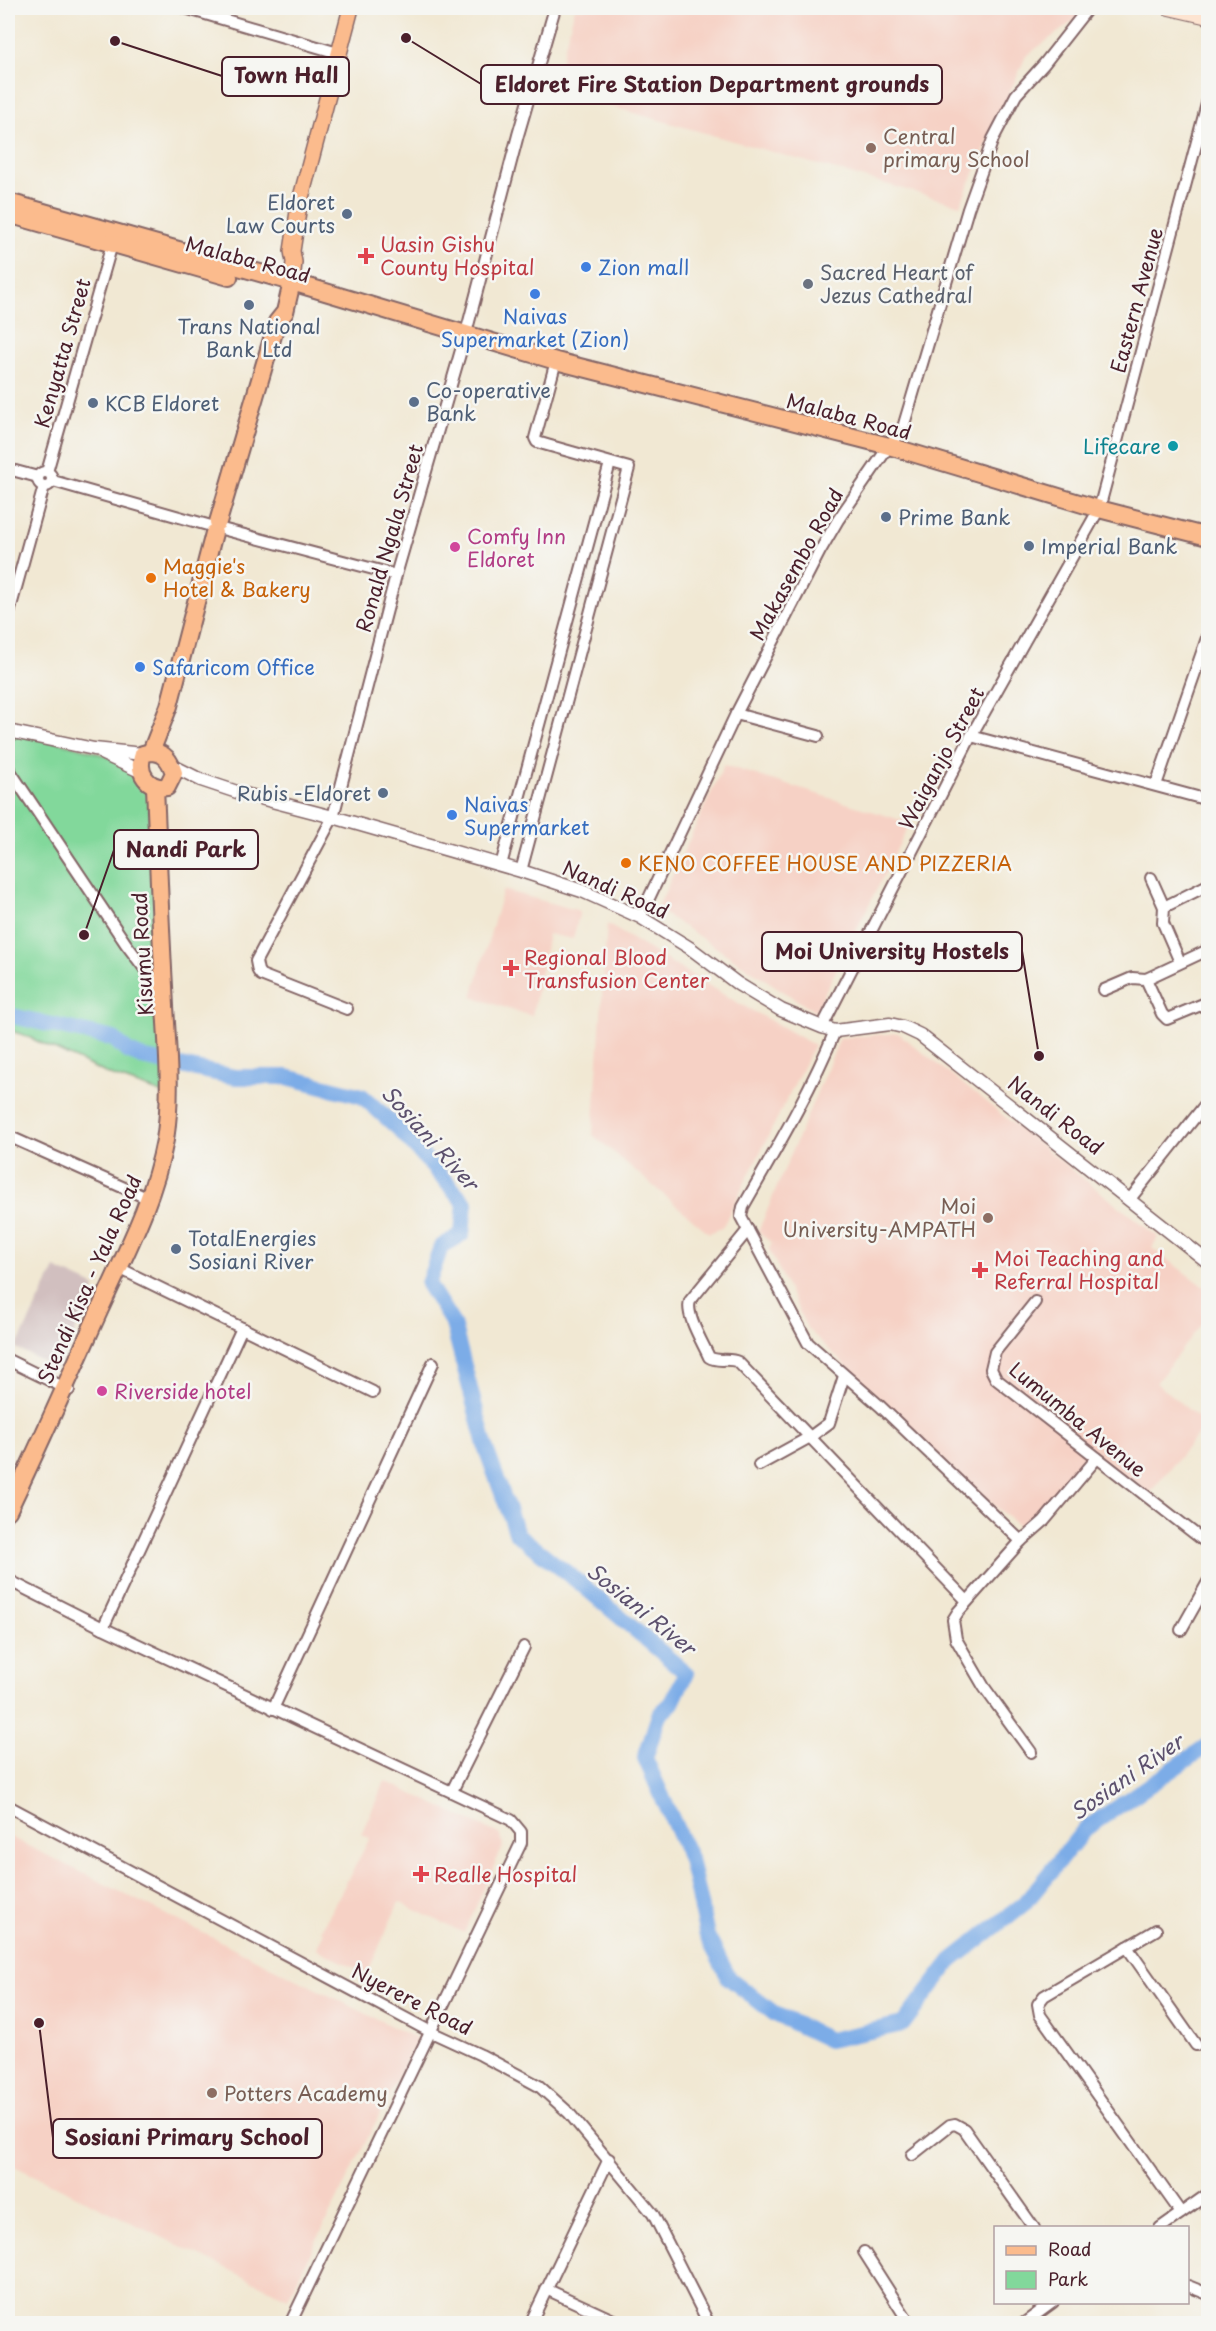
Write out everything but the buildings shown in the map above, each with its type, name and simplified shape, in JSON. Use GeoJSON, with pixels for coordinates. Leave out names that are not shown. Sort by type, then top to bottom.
{"type":"FeatureCollection","features":[{"type":"Feature","properties":{"kind":"highway"},"geometry":{"type":"LineString","coordinates":[[8,202],[285,286]]}},
{"type":"Feature","properties":{"kind":"highway","name":"Malaba Road"},"geometry":{"type":"LineString","coordinates":[[8,214],[112,244],[285,286],[556,361],[888,447],[1099,509],[1209,537]]}},
{"type":"Feature","properties":{"kind":"highway","name":"Stendi Kisa - Yala Road"},"geometry":{"type":"LineString","coordinates":[[8,1510],[67,1389],[156,1181],[165,1137],[171,1079],[172,961],[160,769],[169,706],[216,528],[277,322],[285,312],[285,286]]}},
{"type":"Feature","properties":{"kind":"highway"},"geometry":{"type":"LineString","coordinates":[[142,772],[149,784],[160,769]]}},
{"type":"Feature","properties":{"kind":"highway","name":"Kisumu Road"},"geometry":{"type":"LineString","coordinates":[[160,769],[164,986],[170,1048]]}},
{"type":"Feature","properties":{"kind":"highway"},"geometry":{"type":"LineString","coordinates":[[67,1389],[125,1271],[159,1188],[171,1130],[171,1079]]}},
{"type":"Feature","properties":{"kind":"main road"},"geometry":{"type":"LineString","coordinates":[[285,286],[285,261],[292,251],[299,205],[351,8]]}},
{"type":"Feature","properties":{"kind":"main road"},"geometry":{"type":"LineString","coordinates":[[1168,8],[1209,17]]}},
{"type":"Feature","properties":{"kind":"street"},"geometry":{"type":"LineString","coordinates":[[185,8],[338,53]]}},
{"type":"Feature","properties":{"kind":"street","name":"Ronald Ngala Street"},"geometry":{"type":"LineString","coordinates":[[347,1009],[261,975],[256,967],[258,957],[333,817],[396,575],[470,337],[518,135],[555,8]]}},
{"type":"Feature","properties":{"kind":"street","name":"Makasembo Road"},"geometry":{"type":"LineString","coordinates":[[640,917],[736,714],[820,550],[888,447],[902,431],[964,220],[993,139],[1016,95],[1044,64],[1088,8]]}},
{"type":"Feature","properties":{"kind":"street","name":"Eastern Avenue"},"geometry":{"type":"LineString","coordinates":[[1099,509],[1209,100]]}},
{"type":"Feature","properties":{"kind":"street","name":"Kenyatta Street"},"geometry":{"type":"LineString","coordinates":[[8,617],[112,244]]}},
{"type":"Feature","properties":{"kind":"street"},"geometry":{"type":"LineString","coordinates":[[521,870],[629,468],[537,442],[535,438],[556,361]]}},
{"type":"Feature","properties":{"kind":"street"},"geometry":{"type":"LineString","coordinates":[[501,865],[610,464]]}},
{"type":"Feature","properties":{"kind":"street"},"geometry":{"type":"LineString","coordinates":[[8,469],[216,528],[396,575]]}},
{"type":"Feature","properties":{"kind":"street","name":"Waiganjo Street"},"geometry":{"type":"LineString","coordinates":[[822,1027],[971,735],[1099,509]]}},
{"type":"Feature","properties":{"kind":"street"},"geometry":{"type":"LineString","coordinates":[[1156,785],[1209,634]]}},
{"type":"Feature","properties":{"kind":"street"},"geometry":{"type":"LineString","coordinates":[[736,714],[818,736]]}},
{"type":"Feature","properties":{"kind":"street","name":"Nandi Road"},"geometry":{"type":"LineString","coordinates":[[8,731],[94,749],[237,792],[521,870],[582,891],[640,917],[690,948],[738,984],[781,1010],[822,1027],[835,1031],[890,1024],[903,1027],[920,1035],[1209,1262]]}},
{"type":"Feature","properties":{"kind":"street"},"geometry":{"type":"LineString","coordinates":[[971,735],[1209,800]]}},
{"type":"Feature","properties":{"kind":"street","name":"Nandi Road"},"geometry":{"type":"LineString","coordinates":[[94,749],[142,772]]}},
{"type":"Feature","properties":{"kind":"street"},"geometry":{"type":"LineString","coordinates":[[8,768],[126,944],[157,985],[164,986]]}},
{"type":"Feature","properties":{"kind":"street"},"geometry":{"type":"LineString","coordinates":[[1151,878],[1164,907],[1163,923],[1180,962]]}},
{"type":"Feature","properties":{"kind":"street"},"geometry":{"type":"LineString","coordinates":[[1164,907],[1209,885]]}},
{"type":"Feature","properties":{"kind":"street"},"geometry":{"type":"LineString","coordinates":[[1104,990],[1132,978],[1146,979],[1209,950]]}},
{"type":"Feature","properties":{"kind":"street"},"geometry":{"type":"LineString","coordinates":[[1146,979],[1167,1020],[1209,1002]]}},
{"type":"Feature","properties":{"kind":"street"},"geometry":{"type":"LineString","coordinates":[[835,1031],[785,1134],[743,1207],[741,1217],[804,1337],[1021,1541]]}},
{"type":"Feature","properties":{"kind":"street"},"geometry":{"type":"LineString","coordinates":[[1130,1199],[1209,1101]]}},
{"type":"Feature","properties":{"kind":"street"},"geometry":{"type":"LineString","coordinates":[[8,1136],[149,1199]]}},
{"type":"Feature","properties":{"kind":"street"},"geometry":{"type":"LineString","coordinates":[[748,1230],[690,1301],[688,1307],[709,1357],[738,1362],[967,1601]]}},
{"type":"Feature","properties":{"kind":"street"},"geometry":{"type":"LineString","coordinates":[[125,1271],[373,1392]]}},
{"type":"Feature","properties":{"kind":"street","name":"Lumumba Avenue"},"geometry":{"type":"LineString","coordinates":[[1035,1302],[995,1352],[991,1369],[996,1379],[1209,1544]]}},
{"type":"Feature","properties":{"kind":"street"},"geometry":{"type":"LineString","coordinates":[[103,1628],[242,1328]]}},
{"type":"Feature","properties":{"kind":"street"},"geometry":{"type":"LineString","coordinates":[[8,1360],[67,1389]]}},
{"type":"Feature","properties":{"kind":"street"},"geometry":{"type":"LineString","coordinates":[[273,1709],[433,1363]]}},
{"type":"Feature","properties":{"kind":"street"},"geometry":{"type":"LineString","coordinates":[[759,1465],[810,1437],[829,1423],[844,1376]]}},
{"type":"Feature","properties":{"kind":"street"},"geometry":{"type":"LineString","coordinates":[[1031,1752],[984,1687],[956,1639],[953,1620],[1021,1541],[1044,1521],[1097,1458]]}},
{"type":"Feature","properties":{"kind":"street"},"geometry":{"type":"LineString","coordinates":[[8,1580],[273,1709],[512,1820],[521,1832],[521,1843],[290,2324]]}},
{"type":"Feature","properties":{"kind":"street"},"geometry":{"type":"LineString","coordinates":[[1181,1630],[1209,1582]]}},
{"type":"Feature","properties":{"kind":"street"},"geometry":{"type":"LineString","coordinates":[[452,1791],[524,1647]]}},
{"type":"Feature","properties":{"kind":"street","name":"Nyerere Road"},"geometry":{"type":"LineString","coordinates":[[8,1806],[431,2032],[482,2055],[539,2086],[569,2113],[653,2214],[709,2324]]}},
{"type":"Feature","properties":{"kind":"street"},"geometry":{"type":"LineString","coordinates":[[1156,1930],[1044,1996],[1038,2004],[1040,2015],[1181,2213]]}},
{"type":"Feature","properties":{"kind":"street"},"geometry":{"type":"LineString","coordinates":[[1127,1947],[1196,2045]]}},
{"type":"Feature","properties":{"kind":"street"},"geometry":{"type":"LineString","coordinates":[[912,2154],[950,2125],[955,2124],[964,2129],[1033,2226]]}},
{"type":"Feature","properties":{"kind":"street"},"geometry":{"type":"LineString","coordinates":[[530,2324],[609,2159]]}},
{"type":"Feature","properties":{"kind":"street"},"geometry":{"type":"LineString","coordinates":[[1163,2226],[1209,2194]]}},
{"type":"Feature","properties":{"kind":"street"},"geometry":{"type":"LineString","coordinates":[[864,2252],[910,2324]]}},
{"type":"Feature","properties":{"kind":"street"},"geometry":{"type":"LineString","coordinates":[[1189,2286],[1209,2294]]}},
{"type":"Feature","properties":{"kind":"street"},"geometry":{"type":"LineString","coordinates":[[546,2289],[622,2324]]}},
{"type":"Feature","properties":{"kind":"street"},"geometry":{"type":"LineString","coordinates":[[1023,2324],[1050,2304]]}},
{"type":"Feature","properties":{"kind":"shaded area","name":"Central primary School"},"geometry":{"type":"Polygon","coordinates":[[[575,8],[1091,8],[1026,56],[960,205],[553,90],[575,8]]]}},
{"type":"Feature","properties":{"kind":"shaded area"},"geometry":{"type":"Polygon","coordinates":[[[724,765],[910,823],[815,1012],[657,909],[724,765]]]}},
{"type":"Feature","properties":{"kind":"shaded area","name":"Regional Blood Transfusion Center"},"geometry":{"type":"Polygon","coordinates":[[[503,890],[580,911],[573,939],[548,934],[532,1016],[472,997],[503,890]]]}},
{"type":"Feature","properties":{"kind":"shaded area"},"geometry":{"type":"Polygon","coordinates":[[[607,924],[726,996],[814,1045],[722,1228],[709,1233],[593,1135],[607,924]]]}},
{"type":"Feature","properties":{"kind":"shaded area","name":"Moi Teaching and Referral Hospital"},"geometry":{"type":"Polygon","coordinates":[[[898,1033],[1158,1237],[1152,1248],[1208,1290],[1208,1315],[1156,1383],[1206,1424],[1144,1500],[1089,1451],[1023,1530],[963,1479],[807,1328],[769,1249],[772,1243],[758,1232],[840,1038],[898,1033]]]}},
{"type":"Feature","properties":{"kind":"shaded area"},"geometry":{"type":"Polygon","coordinates":[[[55,1268],[96,1287],[57,1368],[16,1348],[55,1268]]]}},
{"type":"Feature","properties":{"kind":"shaded area","name":"Realle Hospital"},"geometry":{"type":"Polygon","coordinates":[[[385,1781],[501,1835],[503,1846],[464,1933],[399,1902],[367,1974],[316,1949],[324,1932],[321,1930],[370,1838],[361,1834],[385,1781]]]}},
{"type":"Feature","properties":{"kind":"shaded area","name":"Potters Academy"},"geometry":{"type":"Polygon","coordinates":[[[8,1836],[417,2039],[288,2298],[8,2163],[8,1836]]]}},
{"type":"Feature","properties":{"kind":"green space"},"geometry":{"type":"Polygon","coordinates":[[[8,732],[63,743],[104,755],[137,773],[148,785],[167,1095],[110,1075],[24,1035],[8,1030],[8,732]]]}},
{"type":"Feature","properties":{"kind":"waterway","name":"Sosiani River"},"geometry":{"type":"LineString","coordinates":[[8,1015],[114,1039],[127,1051],[146,1059],[235,1077],[287,1077],[362,1096],[398,1128],[465,1203],[462,1234],[441,1247],[428,1284],[453,1324],[486,1449],[517,1534],[581,1584],[686,1673],[672,1703],[659,1715],[645,1758],[690,1859],[707,1936],[729,1978],[775,2014],[829,2040],[903,2024],[951,1961],[1025,1903],[1085,1829],[1208,1745]]}},
{"type":"Feature","properties":{"kind":"place","name":"Eldoret Fire Station Department grounds"},"geometry":{"type":"Point","coordinates":[406,38]}},
{"type":"Feature","properties":{"kind":"place","name":"Town Hall"},"geometry":{"type":"Point","coordinates":[115,41]}},
{"type":"Feature","properties":{"kind":"place","name":"Central primary School"},"geometry":{"type":"Point","coordinates":[871,148]}},
{"type":"Feature","properties":{"kind":"place","name":"Eldoret Law Courts"},"geometry":{"type":"Point","coordinates":[347,214]}},
{"type":"Feature","properties":{"kind":"place","name":"Uasin Gishu County Hospital"},"geometry":{"type":"Point","coordinates":[366,256]}},
{"type":"Feature","properties":{"kind":"place","name":"Zion mall"},"geometry":{"type":"Point","coordinates":[586,267]}},
{"type":"Feature","properties":{"kind":"place","name":"Sacred Heart of Jezus Cathedral"},"geometry":{"type":"Point","coordinates":[808,284]}},
{"type":"Feature","properties":{"kind":"place","name":"Naivas Supermarket (Zion)"},"geometry":{"type":"Point","coordinates":[535,294]}},
{"type":"Feature","properties":{"kind":"place","name":"Trans National Bank Ltd"},"geometry":{"type":"Point","coordinates":[249,305]}},
{"type":"Feature","properties":{"kind":"place","name":"Co-operative Bank"},"geometry":{"type":"Point","coordinates":[414,402]}},
{"type":"Feature","properties":{"kind":"place","name":"KCB Eldoret"},"geometry":{"type":"Point","coordinates":[93,403]}},
{"type":"Feature","properties":{"kind":"place","name":"Lifecare"},"geometry":{"type":"Point","coordinates":[1173,446]}},
{"type":"Feature","properties":{"kind":"place","name":"Prime Bank"},"geometry":{"type":"Point","coordinates":[886,517]}},
{"type":"Feature","properties":{"kind":"place","name":"Imperial Bank"},"geometry":{"type":"Point","coordinates":[1029,546]}},
{"type":"Feature","properties":{"kind":"place","name":"Comfy Inn Eldoret"},"geometry":{"type":"Point","coordinates":[455,547]}},
{"type":"Feature","properties":{"kind":"place","name":"Maggie's Hotel & Bakery"},"geometry":{"type":"Point","coordinates":[151,578]}},
{"type":"Feature","properties":{"kind":"place","name":"Safaricom Office"},"geometry":{"type":"Point","coordinates":[140,667]}},
{"type":"Feature","properties":{"kind":"place","name":"Rubis -Eldoret"},"geometry":{"type":"Point","coordinates":[383,793]}},
{"type":"Feature","properties":{"kind":"place","name":"Naivas Supermarket"},"geometry":{"type":"Point","coordinates":[452,815]}},
{"type":"Feature","properties":{"kind":"place","name":"KENO COFFEE HOUSE AND PIZZERIA"},"geometry":{"type":"Point","coordinates":[626,863]}},
{"type":"Feature","properties":{"kind":"place","name":"Nandi Park"},"geometry":{"type":"Point","coordinates":[84,935]}},
{"type":"Feature","properties":{"kind":"place","name":"Regional Blood Transfusion Center"},"geometry":{"type":"Point","coordinates":[511,968]}},
{"type":"Feature","properties":{"kind":"place","name":"Moi University Hostels"},"geometry":{"type":"Point","coordinates":[1039,1056]}},
{"type":"Feature","properties":{"kind":"place","name":"Moi University-AMPATH"},"geometry":{"type":"Point","coordinates":[988,1218]}},
{"type":"Feature","properties":{"kind":"place","name":"TotalEnergies Sosiani River"},"geometry":{"type":"Point","coordinates":[176,1249]}},
{"type":"Feature","properties":{"kind":"place","name":"Moi Teaching and Referral Hospital"},"geometry":{"type":"Point","coordinates":[980,1270]}},
{"type":"Feature","properties":{"kind":"place","name":"Riverside hotel"},"geometry":{"type":"Point","coordinates":[102,1391]}},
{"type":"Feature","properties":{"kind":"place","name":"Realle Hospital"},"geometry":{"type":"Point","coordinates":[421,1874]}},
{"type":"Feature","properties":{"kind":"place","name":"Sosiani Primary School"},"geometry":{"type":"Point","coordinates":[39,2023]}},
{"type":"Feature","properties":{"kind":"place","name":"Potters Academy"},"geometry":{"type":"Point","coordinates":[212,2093]}}]}
